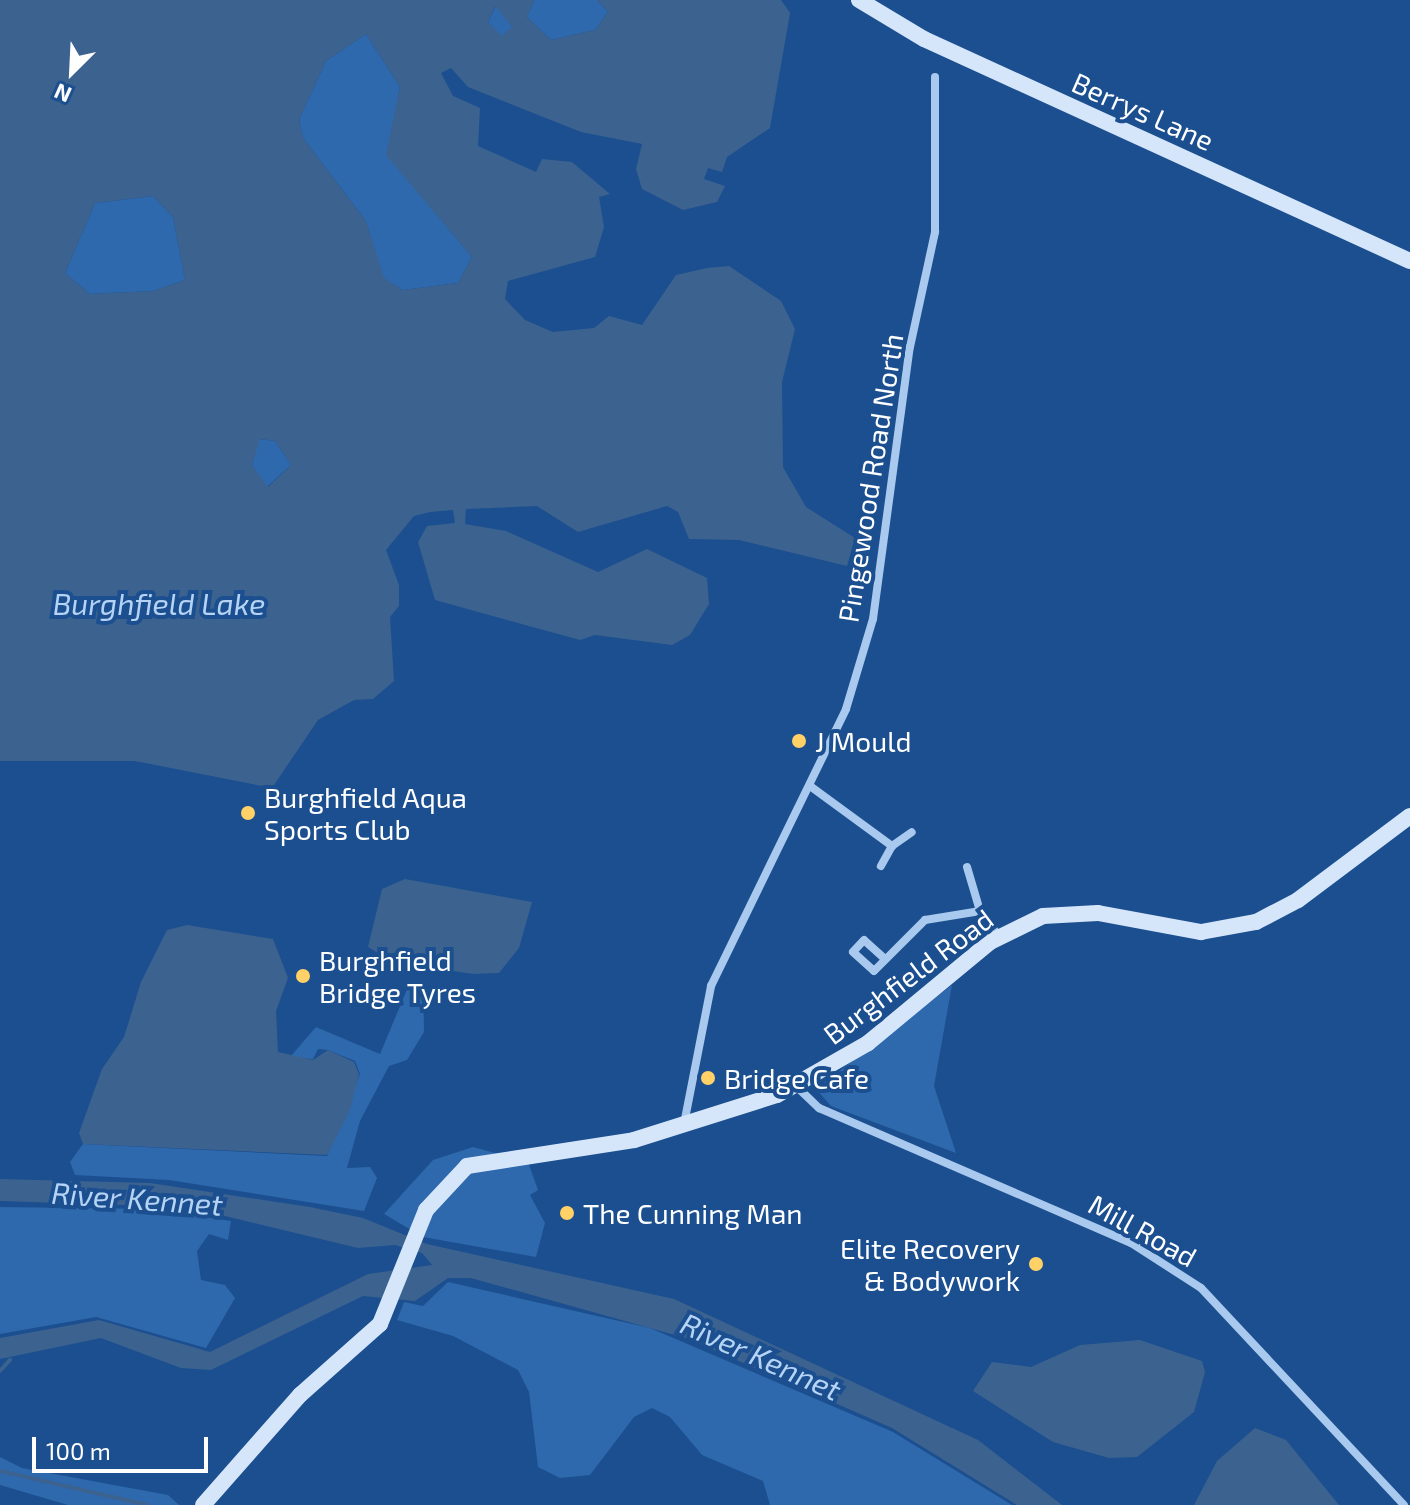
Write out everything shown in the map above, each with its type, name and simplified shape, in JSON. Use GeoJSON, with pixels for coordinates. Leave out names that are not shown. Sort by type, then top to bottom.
{"type":"FeatureCollection","features":[{"type":"Feature","properties":{"kind":"street","name":"Berrys Lane"},"geometry":{"type":"LineString","coordinates":[[859,0],[924,39],[1410,261]]}},
{"type":"Feature","properties":{"kind":"street","name":"Pingewood Road North"},"geometry":{"type":"LineString","coordinates":[[684,1125],[711,986],[846,709],[883,560],[910,347],[935,232],[935,77]]}},
{"type":"Feature","properties":{"kind":"street"},"geometry":{"type":"LineString","coordinates":[[936,91],[945,86]]}},
{"type":"Feature","properties":{"kind":"street"},"geometry":{"type":"LineString","coordinates":[[810,786],[892,846]]}},
{"type":"Feature","properties":{"kind":"street","name":"Burghfield Road"},"geometry":{"type":"LineString","coordinates":[[203,1505],[390,1306],[419,1223],[452,1178],[476,1161],[594,1148],[684,1125],[796,1086],[868,1043],[999,936],[1043,916],[1074,913],[1187,932],[1256,922],[1298,900],[1410,816]]}},
{"type":"Feature","properties":{"kind":"street"},"geometry":{"type":"LineString","coordinates":[[881,866],[892,846],[912,832]]}},
{"type":"Feature","properties":{"kind":"street"},"geometry":{"type":"LineString","coordinates":[[967,867],[980,911],[999,936]]}},
{"type":"Feature","properties":{"kind":"street"},"geometry":{"type":"LineString","coordinates":[[885,959],[925,920],[980,911]]}},
{"type":"Feature","properties":{"kind":"street","name":"Mill Road"},"geometry":{"type":"LineString","coordinates":[[796,1086],[819,1108],[1118,1236],[1201,1288],[1404,1505]]}},
{"type":"Feature","properties":{"kind":"shaded area"},"geometry":{"type":"Polygon","coordinates":[[[534,0],[597,0],[608,12],[595,30],[551,40],[527,17],[534,0]]]}},
{"type":"Feature","properties":{"kind":"shaded area"},"geometry":{"type":"Polygon","coordinates":[[[496,5],[513,27],[502,37],[488,22],[496,5]]]}},
{"type":"Feature","properties":{"kind":"shaded area"},"geometry":{"type":"Polygon","coordinates":[[[366,34],[400,87],[387,155],[472,257],[458,283],[403,290],[383,278],[366,221],[303,138],[299,120],[326,61],[366,34]]]}},
{"type":"Feature","properties":{"kind":"shaded area"},"geometry":{"type":"Polygon","coordinates":[[[153,196],[173,217],[185,280],[153,291],[90,294],[65,273],[95,203],[153,196]]]}},
{"type":"Feature","properties":{"kind":"shaded area"},"geometry":{"type":"Polygon","coordinates":[[[259,439],[275,441],[291,465],[267,487],[252,465],[259,439]]]}},
{"type":"Feature","properties":{"kind":"shaded area"},"geometry":{"type":"Polygon","coordinates":[[[411,980],[423,983],[424,1032],[407,1060],[389,1066],[360,1121],[347,1168],[370,1167],[377,1178],[364,1211],[169,1180],[75,1175],[70,1162],[83,1144],[327,1156],[360,1074],[355,1061],[328,1050],[318,1049],[313,1059],[290,1057],[316,1027],[380,1054],[411,980]]]}},
{"type":"Feature","properties":{"kind":"shaded area"},"geometry":{"type":"Polygon","coordinates":[[[952,985],[934,1086],[956,1153],[831,1106],[816,1089],[952,985]]]}},
{"type":"Feature","properties":{"kind":"shaded area"},"geometry":{"type":"Polygon","coordinates":[[[473,1147],[528,1162],[538,1190],[530,1195],[545,1223],[536,1257],[423,1237],[384,1214],[433,1160],[473,1147]]]}},
{"type":"Feature","properties":{"kind":"shaded area"},"geometry":{"type":"Polygon","coordinates":[[[0,1207],[153,1209],[231,1221],[228,1240],[209,1234],[197,1251],[201,1280],[225,1285],[235,1298],[206,1348],[96,1317],[0,1334],[0,1207]]]}},
{"type":"Feature","properties":{"kind":"shaded area"},"geometry":{"type":"Polygon","coordinates":[[[448,1282],[650,1328],[893,1432],[1012,1505],[770,1505],[763,1481],[702,1455],[670,1417],[652,1408],[634,1417],[590,1475],[560,1478],[538,1467],[529,1392],[518,1370],[453,1336],[397,1320],[404,1302],[423,1306],[448,1282]]]}},
{"type":"Feature","properties":{"kind":"shaded area"},"geometry":{"type":"Polygon","coordinates":[[[0,1457],[22,1468],[168,1495],[179,1505],[68,1505],[0,1485],[0,1457]]]}},
{"type":"Feature","properties":{"kind":"water","name":"Burghfield Lake"},"geometry":{"type":"Polygon","coordinates":[[[0,0],[534,0],[527,17],[551,40],[595,30],[608,12],[597,0],[781,0],[790,13],[770,128],[727,157],[722,172],[708,168],[704,179],[725,186],[717,202],[683,210],[642,189],[636,169],[642,144],[581,132],[468,87],[451,68],[441,73],[453,96],[480,108],[478,146],[536,172],[542,159],[572,162],[610,194],[599,197],[604,227],[595,257],[508,281],[505,299],[525,320],[553,332],[594,328],[609,316],[642,325],[676,275],[729,266],[781,301],[795,329],[782,382],[783,467],[806,507],[855,538],[847,566],[739,540],[689,539],[678,512],[667,506],[578,532],[537,506],[466,509],[465,524],[506,531],[598,572],[647,549],[707,578],[709,604],[690,635],[672,645],[595,635],[580,640],[435,600],[418,542],[427,526],[455,523],[453,510],[430,512],[414,516],[386,550],[399,585],[399,606],[390,617],[394,681],[373,699],[354,700],[318,720],[272,788],[135,761],[0,761],[0,0]],[[495,6],[488,22],[502,36],[512,27],[495,6]],[[366,34],[326,61],[299,120],[303,138],[366,221],[384,278],[403,290],[458,283],[472,257],[386,155],[400,87],[366,34]],[[153,196],[95,203],[65,273],[90,294],[153,291],[185,280],[173,217],[153,196]],[[260,439],[252,465],[268,487],[291,465],[275,441],[260,439]]]}},
{"type":"Feature","properties":{"kind":"water"},"geometry":{"type":"Polygon","coordinates":[[[405,879],[532,902],[519,948],[499,973],[474,974],[394,963],[368,947],[382,889],[405,879]]]}},
{"type":"Feature","properties":{"kind":"water"},"geometry":{"type":"Polygon","coordinates":[[[187,925],[273,939],[288,978],[276,1011],[278,1052],[313,1060],[328,1050],[354,1062],[359,1074],[350,1110],[327,1155],[83,1144],[79,1133],[102,1069],[124,1037],[141,982],[167,930],[187,925]]]}},
{"type":"Feature","properties":{"kind":"water","name":"River Kennet"},"geometry":{"type":"Polygon","coordinates":[[[0,1179],[150,1183],[310,1207],[363,1218],[427,1244],[674,1299],[978,1440],[1062,1505],[1017,1505],[892,1428],[689,1339],[471,1278],[448,1278],[415,1301],[363,1296],[211,1370],[181,1368],[101,1338],[0,1359],[0,1338],[99,1320],[210,1352],[368,1274],[432,1265],[422,1253],[395,1245],[358,1248],[188,1207],[0,1201],[0,1179]]]}},
{"type":"Feature","properties":{"kind":"water"},"geometry":{"type":"Polygon","coordinates":[[[1140,1340],[1202,1361],[1205,1372],[1194,1412],[1137,1457],[1109,1458],[1053,1442],[973,1391],[992,1362],[1031,1367],[1080,1345],[1140,1340]]]}},
{"type":"Feature","properties":{"kind":"water"},"geometry":{"type":"Polygon","coordinates":[[[1255,1428],[1286,1440],[1339,1505],[1194,1505],[1217,1461],[1255,1428]]]}},
{"type":"Feature","properties":{"kind":"waterway"},"geometry":{"type":"LineString","coordinates":[[0,1371],[10,1360]]}},
{"type":"Feature","properties":{"kind":"waterway"},"geometry":{"type":"LineString","coordinates":[[0,1471],[147,1505]]}},
{"type":"Feature","properties":{"kind":"place","name":"J Mould"},"geometry":{"type":"Point","coordinates":[799,741]}},
{"type":"Feature","properties":{"kind":"place","name":"Burghfield Aqua Sports Club"},"geometry":{"type":"Point","coordinates":[248,813]}},
{"type":"Feature","properties":{"kind":"place","name":"Burghfield Bridge Tyres"},"geometry":{"type":"Point","coordinates":[303,976]}},
{"type":"Feature","properties":{"kind":"place","name":"Bridge Cafe"},"geometry":{"type":"Point","coordinates":[708,1078]}},
{"type":"Feature","properties":{"kind":"place","name":"The Cunning Man"},"geometry":{"type":"Point","coordinates":[567,1213]}},
{"type":"Feature","properties":{"kind":"place","name":"Elite Recovery & Bodywork"},"geometry":{"type":"Point","coordinates":[1036,1264]}}]}
